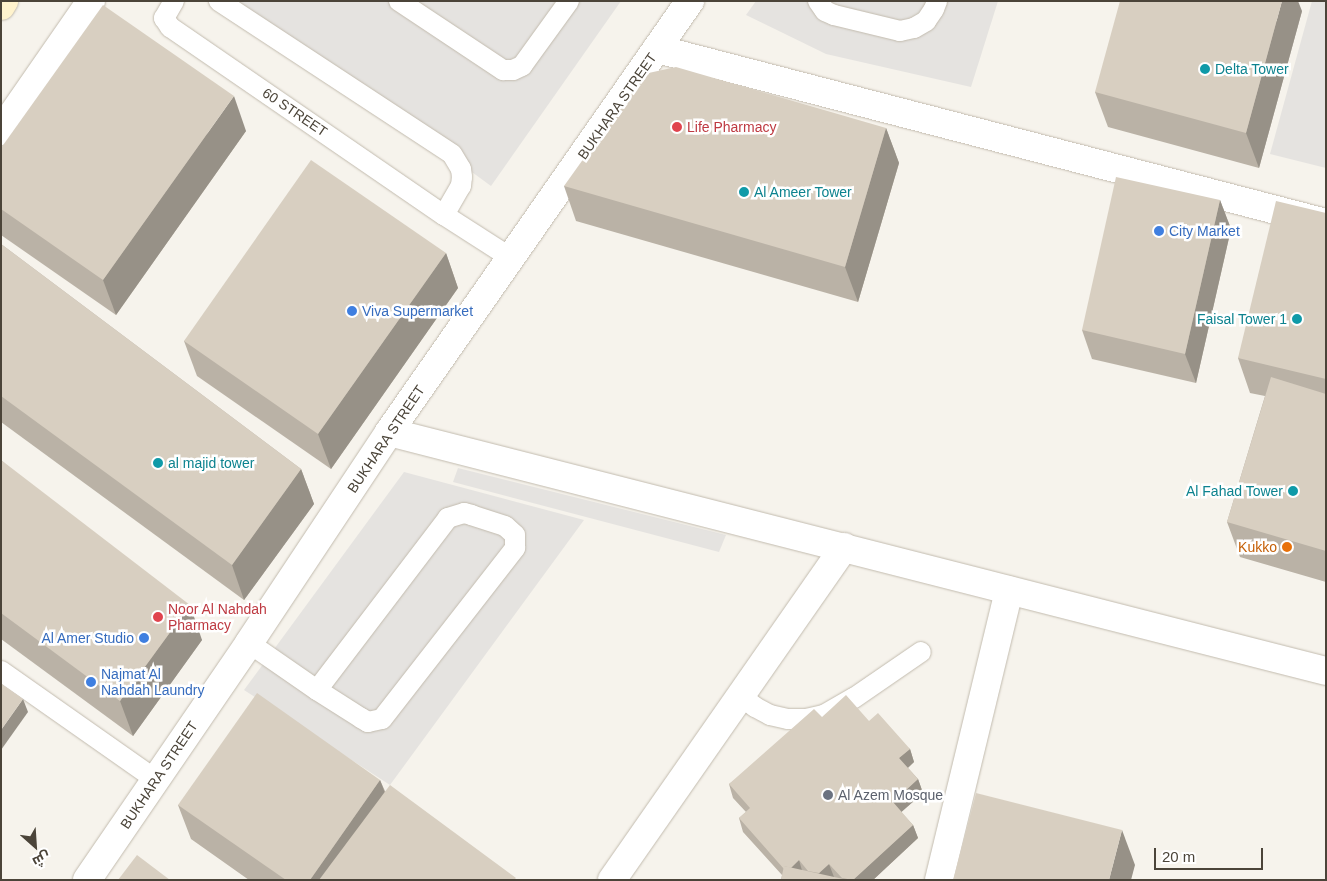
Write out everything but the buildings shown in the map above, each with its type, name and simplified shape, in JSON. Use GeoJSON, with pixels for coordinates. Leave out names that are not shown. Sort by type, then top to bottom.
{"type":"FeatureCollection","features":[{"type":"Feature","properties":{"kind":"main road"},"geometry":{"type":"LineString","coordinates":[[1,6],[4,1]]}},
{"type":"Feature","properties":{"kind":"street"},"geometry":{"type":"LineString","coordinates":[[1,131],[91,1]]}},
{"type":"Feature","properties":{"kind":"street","name":"BUKHARA STREET"},"geometry":{"type":"LineString","coordinates":[[87,880],[249,643],[389,432],[690,1]]}},
{"type":"Feature","properties":{"kind":"street"},"geometry":{"type":"LineString","coordinates":[[657,50],[1326,224]]}},
{"type":"Feature","properties":{"kind":"street"},"geometry":{"type":"LineString","coordinates":[[389,432],[1326,671]]}},
{"type":"Feature","properties":{"kind":"street"},"geometry":{"type":"LineString","coordinates":[[612,880],[844,548]]}},
{"type":"Feature","properties":{"kind":"street"},"geometry":{"type":"LineString","coordinates":[[939,880],[1009,590]]}},
{"type":"Feature","properties":{"kind":"lane","name":"60 STREET"},"geometry":{"type":"LineString","coordinates":[[174,1],[164,18],[170,27],[444,215],[511,258]]}},
{"type":"Feature","properties":{"kind":"lane"},"geometry":{"type":"LineString","coordinates":[[219,1],[452,154],[461,169],[461,186],[444,215]]}},
{"type":"Feature","properties":{"kind":"lane"},"geometry":{"type":"LineString","coordinates":[[399,1],[503,70],[513,70],[522,66],[569,1]]}},
{"type":"Feature","properties":{"kind":"lane"},"geometry":{"type":"LineString","coordinates":[[818,1],[826,11],[834,15],[900,31],[914,28],[926,20],[937,1]]}},
{"type":"Feature","properties":{"kind":"lane"},"geometry":{"type":"LineString","coordinates":[[249,643],[317,690],[368,722],[382,719],[515,548],[515,534],[505,526],[464,513],[448,518],[317,690]]}},
{"type":"Feature","properties":{"kind":"lane"},"geometry":{"type":"LineString","coordinates":[[741,696],[755,707],[779,717],[806,719],[824,715],[854,698],[921,652]]}},
{"type":"Feature","properties":{"kind":"lane"},"geometry":{"type":"LineString","coordinates":[[1,671],[156,780]]}},
{"type":"Feature","properties":{"kind":"shaded area"},"geometry":{"type":"Polygon","coordinates":[[[238,1],[621,1],[491,186],[238,1]]]}},
{"type":"Feature","properties":{"kind":"shaded area"},"geometry":{"type":"Polygon","coordinates":[[[756,1],[998,1],[971,87],[826,54],[746,15],[756,1]]]}},
{"type":"Feature","properties":{"kind":"shaded area"},"geometry":{"type":"Polygon","coordinates":[[[1312,1],[1326,1],[1326,168],[1270,154],[1312,1]]]}},
{"type":"Feature","properties":{"kind":"shaded area"},"geometry":{"type":"Polygon","coordinates":[[[458,468],[726,535],[719,552],[453,482],[458,468]]]}},
{"type":"Feature","properties":{"kind":"shaded area"},"geometry":{"type":"Polygon","coordinates":[[[404,472],[584,520],[390,785],[244,690],[404,472]]]}},
{"type":"Feature","properties":{"kind":"place","name":"Delta Tower"},"geometry":{"type":"Point","coordinates":[1205,69]}},
{"type":"Feature","properties":{"kind":"place","name":"Life Pharmacy"},"geometry":{"type":"Point","coordinates":[677,127]}},
{"type":"Feature","properties":{"kind":"place","name":"Al Ameer Tower"},"geometry":{"type":"Point","coordinates":[744,192]}},
{"type":"Feature","properties":{"kind":"place","name":"City Market"},"geometry":{"type":"Point","coordinates":[1159,231]}},
{"type":"Feature","properties":{"kind":"place","name":"Viva Supermarket"},"geometry":{"type":"Point","coordinates":[352,311]}},
{"type":"Feature","properties":{"kind":"place","name":"Faisal Tower 1"},"geometry":{"type":"Point","coordinates":[1297,319]}},
{"type":"Feature","properties":{"kind":"place","name":"al majid tower"},"geometry":{"type":"Point","coordinates":[158,463]}},
{"type":"Feature","properties":{"kind":"place","name":"Al Fahad Tower"},"geometry":{"type":"Point","coordinates":[1293,491]}},
{"type":"Feature","properties":{"kind":"place","name":"Kukko"},"geometry":{"type":"Point","coordinates":[1287,547]}},
{"type":"Feature","properties":{"kind":"place","name":"Noor Al Nahdah Pharmacy"},"geometry":{"type":"Point","coordinates":[158,617]}},
{"type":"Feature","properties":{"kind":"place","name":"Al Amer Studio"},"geometry":{"type":"Point","coordinates":[144,638]}},
{"type":"Feature","properties":{"kind":"place","name":"Najmat Al Nahdah Laundry"},"geometry":{"type":"Point","coordinates":[91,682]}},
{"type":"Feature","properties":{"kind":"place","name":"Al Azem Mosque"},"geometry":{"type":"Point","coordinates":[828,795]}}]}
